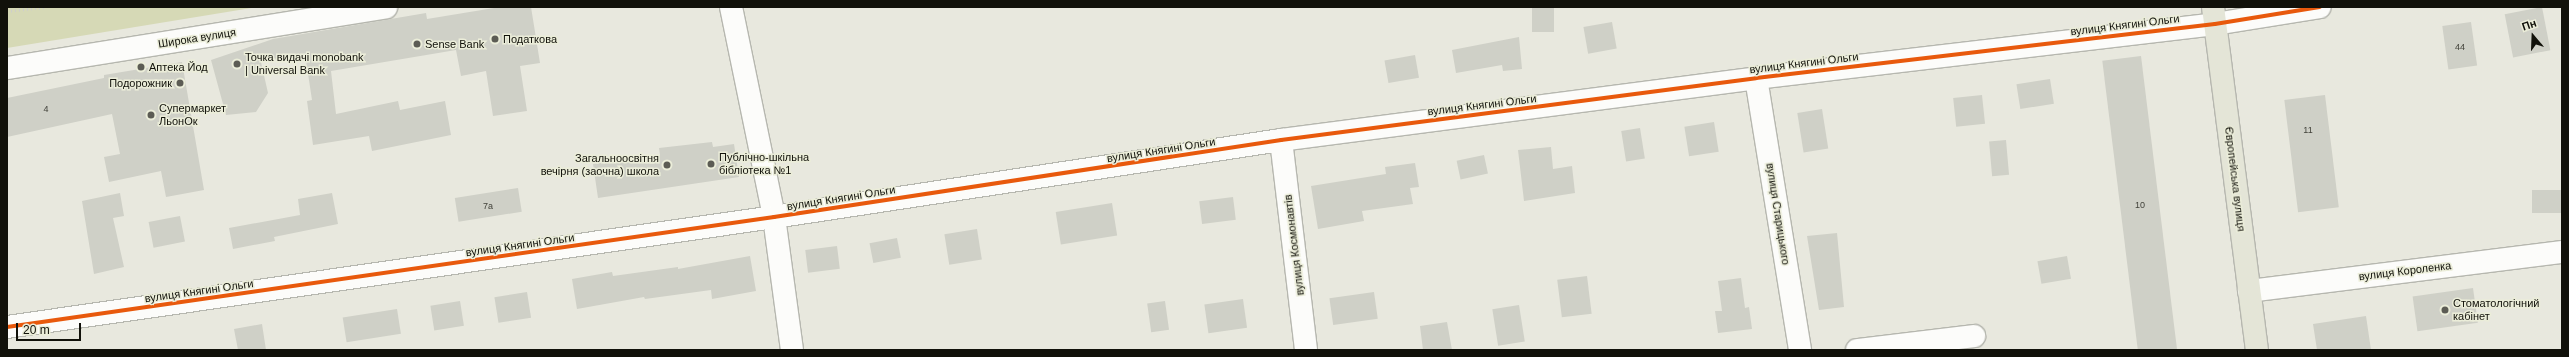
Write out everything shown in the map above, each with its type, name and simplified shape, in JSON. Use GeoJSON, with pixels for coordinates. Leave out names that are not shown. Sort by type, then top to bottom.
{"type":"FeatureCollection","features":[{"type":"Feature","properties":{"kind":"main road","name":"Європейська вулиця"},"geometry":{"type":"LineString","coordinates":[[2214,15],[2257,350]]}},
{"type":"Feature","properties":{"kind":"street","name":"Широка вулиця"},"geometry":{"type":"LineString","coordinates":[[7,68],[386,7]]}},
{"type":"Feature","properties":{"kind":"street"},"geometry":{"type":"LineString","coordinates":[[731,7],[774,217],[792,350]]}},
{"type":"Feature","properties":{"kind":"street","name":"вулиця Княгині Ольги"},"geometry":{"type":"LineString","coordinates":[[7,327],[774,217],[1281,140],[1756,78],[2214,15],[2320,7]]}},
{"type":"Feature","properties":{"kind":"street","name":"вулиця Старицького"},"geometry":{"type":"LineString","coordinates":[[1756,78],[1800,350]]}},
{"type":"Feature","properties":{"kind":"street","name":"вулиця Космонавтів"},"geometry":{"type":"LineString","coordinates":[[1281,140],[1306,350]]}},
{"type":"Feature","properties":{"kind":"street","name":"вулиця Короленка"},"geometry":{"type":"LineString","coordinates":[[2249,291],[2562,252]]}},
{"type":"Feature","properties":{"kind":"street"},"geometry":{"type":"LineString","coordinates":[[1857,350],[1974,336]]}},
{"type":"Feature","properties":{"kind":"path"},"geometry":{"type":"LineString","coordinates":[[7,17],[8,12],[45,7]]}},
{"type":"Feature","properties":{"kind":"green space"},"geometry":{"type":"Polygon","coordinates":[[[7,7],[257,7],[7,48],[7,7]]]}},
{"type":"Feature","properties":{"kind":"building"},"geometry":{"type":"Polygon","coordinates":[[[500,7],[531,7],[540,63],[520,66],[527,111],[493,116],[486,71],[461,76],[456,50],[331,71],[336,114],[398,101],[400,110],[445,101],[451,135],[372,151],[369,136],[313,145],[307,101],[312,100],[305,54],[261,62],[268,93],[256,112],[226,115],[211,60],[273,39],[426,13],[427,19],[500,7]]]}},
{"type":"Feature","properties":{"kind":"building"},"geometry":{"type":"Polygon","coordinates":[[[1532,7],[1554,7],[1554,32],[1532,32],[1532,7]]]}},
{"type":"Feature","properties":{"kind":"building"},"geometry":{"type":"Polygon","coordinates":[[[2542,7],[2550,50],[2513,57],[2505,14],[2542,7]]]}},
{"type":"Feature","properties":{"kind":"building"},"geometry":{"type":"Polygon","coordinates":[[[1612,22],[1617,49],[1588,54],[1583,27],[1612,22]]]}},
{"type":"Feature","properties":{"kind":"building"},"geometry":{"type":"Polygon","coordinates":[[[2471,22],[2477,66],[2448,70],[2442,26],[2471,22]]]}},
{"type":"Feature","properties":{"kind":"building"},"geometry":{"type":"Polygon","coordinates":[[[1519,37],[1522,69],[1503,71],[1502,65],[1456,73],[1452,50],[1519,37]]]}},
{"type":"Feature","properties":{"kind":"building"},"geometry":{"type":"Polygon","coordinates":[[[1415,55],[1419,78],[1388,83],[1384,60],[1415,55]]]}},
{"type":"Feature","properties":{"kind":"building"},"geometry":{"type":"Polygon","coordinates":[[[2141,56],[2177,350],[2138,350],[2102,61],[2141,56]]]}},
{"type":"Feature","properties":{"kind":"building","name":"Супермаркет ЛьонОк"},"geometry":{"type":"Polygon","coordinates":[[[182,62],[204,190],[166,197],[161,171],[109,182],[104,157],[120,154],[112,114],[7,137],[7,98],[104,78],[104,75],[182,62]]]}},
{"type":"Feature","properties":{"kind":"building"},"geometry":{"type":"Polygon","coordinates":[[[2050,79],[2054,104],[2020,109],[2016,84],[2050,79]]]}},
{"type":"Feature","properties":{"kind":"building"},"geometry":{"type":"Polygon","coordinates":[[[1982,95],[1985,124],[1956,127],[1953,98],[1982,95]]]}},
{"type":"Feature","properties":{"kind":"building"},"geometry":{"type":"Polygon","coordinates":[[[2325,95],[2339,207],[2298,212],[2284,100],[2325,95]]]}},
{"type":"Feature","properties":{"kind":"building"},"geometry":{"type":"Polygon","coordinates":[[[1822,109],[1828,149],[1804,152],[1797,113],[1822,109]]]}},
{"type":"Feature","properties":{"kind":"building"},"geometry":{"type":"Polygon","coordinates":[[[1714,122],[1719,152],[1689,156],[1684,127],[1714,122]]]}},
{"type":"Feature","properties":{"kind":"building"},"geometry":{"type":"Polygon","coordinates":[[[1640,128],[1645,159],[1626,162],[1621,131],[1640,128]]]}},
{"type":"Feature","properties":{"kind":"building"},"geometry":{"type":"Polygon","coordinates":[[[2006,140],[2009,175],[1992,176],[1989,141],[2006,140]]]}},
{"type":"Feature","properties":{"kind":"building"},"geometry":{"type":"Polygon","coordinates":[[[712,142],[713,147],[734,144],[739,177],[598,198],[593,164],[660,155],[659,148],[712,142]]]}},
{"type":"Feature","properties":{"kind":"building"},"geometry":{"type":"Polygon","coordinates":[[[1551,147],[1553,169],[1572,166],[1575,193],[1524,201],[1518,150],[1551,147]]]}},
{"type":"Feature","properties":{"kind":"building"},"geometry":{"type":"Polygon","coordinates":[[[1484,155],[1488,174],[1461,179],[1457,161],[1484,155]]]}},
{"type":"Feature","properties":{"kind":"building"},"geometry":{"type":"Polygon","coordinates":[[[1415,163],[1419,187],[1410,188],[1413,204],[1362,211],[1364,221],[1318,229],[1311,186],[1386,174],[1385,167],[1415,163]]]}},
{"type":"Feature","properties":{"kind":"building"},"geometry":{"type":"Polygon","coordinates":[[[518,188],[522,212],[459,222],[455,198],[518,188]]]}},
{"type":"Feature","properties":{"kind":"building"},"geometry":{"type":"Polygon","coordinates":[[[2532,190],[2562,190],[2562,213],[2532,213],[2532,190]]]}},
{"type":"Feature","properties":{"kind":"building"},"geometry":{"type":"Polygon","coordinates":[[[120,193],[124,216],[113,218],[124,267],[94,274],[82,201],[120,193]]]}},
{"type":"Feature","properties":{"kind":"building"},"geometry":{"type":"Polygon","coordinates":[[[332,193],[338,224],[274,237],[275,241],[233,249],[229,228],[300,215],[298,199],[332,193]]]}},
{"type":"Feature","properties":{"kind":"building"},"geometry":{"type":"Polygon","coordinates":[[[1233,197],[1236,220],[1202,224],[1199,201],[1233,197]]]}},
{"type":"Feature","properties":{"kind":"building"},"geometry":{"type":"Polygon","coordinates":[[[1112,203],[1117,236],[1061,245],[1056,212],[1112,203]]]}},
{"type":"Feature","properties":{"kind":"building"},"geometry":{"type":"Polygon","coordinates":[[[180,216],[185,242],[154,248],[149,222],[180,216]]]}},
{"type":"Feature","properties":{"kind":"building"},"geometry":{"type":"Polygon","coordinates":[[[977,229],[982,260],[949,265],[944,234],[977,229]]]}},
{"type":"Feature","properties":{"kind":"building"},"geometry":{"type":"Polygon","coordinates":[[[1837,233],[1844,307],[1819,310],[1807,236],[1837,233]]]}},
{"type":"Feature","properties":{"kind":"building"},"geometry":{"type":"Polygon","coordinates":[[[897,238],[901,258],[873,263],[870,243],[897,238]]]}},
{"type":"Feature","properties":{"kind":"building"},"geometry":{"type":"Polygon","coordinates":[[[837,246],[840,269],[808,273],[805,250],[837,246]]]}},
{"type":"Feature","properties":{"kind":"building"},"geometry":{"type":"Polygon","coordinates":[[[750,256],[756,291],[712,299],[711,290],[645,299],[644,297],[577,309],[572,279],[612,272],[613,276],[678,267],[678,269],[750,256]]]}},
{"type":"Feature","properties":{"kind":"building"},"geometry":{"type":"Polygon","coordinates":[[[2067,256],[2071,279],[2041,284],[2037,261],[2067,256]]]}},
{"type":"Feature","properties":{"kind":"building"},"geometry":{"type":"Polygon","coordinates":[[[1587,276],[1592,314],[1562,317],[1557,280],[1587,276]]]}},
{"type":"Feature","properties":{"kind":"building"},"geometry":{"type":"Polygon","coordinates":[[[1741,278],[1745,308],[1749,307],[1752,329],[1718,333],[1715,311],[1722,311],[1718,281],[1741,278]]]}},
{"type":"Feature","properties":{"kind":"building","name":"Стоматологічний кабінет"},"geometry":{"type":"Polygon","coordinates":[[[2473,288],[2478,323],[2417,331],[2413,296],[2473,288]]]}},
{"type":"Feature","properties":{"kind":"building"},"geometry":{"type":"Polygon","coordinates":[[[527,292],[531,318],[498,323],[494,297],[527,292]]]}},
{"type":"Feature","properties":{"kind":"building"},"geometry":{"type":"Polygon","coordinates":[[[1374,292],[1378,319],[1333,325],[1329,298],[1374,292]]]}},
{"type":"Feature","properties":{"kind":"building"},"geometry":{"type":"Polygon","coordinates":[[[1243,299],[1247,328],[1208,333],[1204,304],[1243,299]]]}},
{"type":"Feature","properties":{"kind":"building"},"geometry":{"type":"Polygon","coordinates":[[[460,301],[464,326],[434,330],[430,306],[460,301]]]}},
{"type":"Feature","properties":{"kind":"building"},"geometry":{"type":"Polygon","coordinates":[[[1165,301],[1169,330],[1151,332],[1147,304],[1165,301]]]}},
{"type":"Feature","properties":{"kind":"building"},"geometry":{"type":"Polygon","coordinates":[[[1519,305],[1525,342],[1498,346],[1492,309],[1519,305]]]}},
{"type":"Feature","properties":{"kind":"building"},"geometry":{"type":"Polygon","coordinates":[[[397,309],[401,334],[347,342],[343,318],[397,309]]]}},
{"type":"Feature","properties":{"kind":"building"},"geometry":{"type":"Polygon","coordinates":[[[2366,316],[2371,350],[2317,350],[2313,324],[2366,316]]]}},
{"type":"Feature","properties":{"kind":"building"},"geometry":{"type":"Polygon","coordinates":[[[1447,322],[1452,350],[1423,350],[1420,326],[1447,322]]]}},
{"type":"Feature","properties":{"kind":"building"},"geometry":{"type":"Polygon","coordinates":[[[262,324],[266,350],[238,350],[234,329],[262,324]]]}},
{"type":"Feature","properties":{"kind":"cycle path"},"geometry":{"type":"LineString","coordinates":[[7,327],[774,217],[1281,140],[1756,78],[2215,24],[2320,7]]}},
{"type":"Feature","properties":{"kind":"place","name":"Податкова"},"geometry":{"type":"Point","coordinates":[495,39]}},
{"type":"Feature","properties":{"kind":"place","name":"Sense Bank"},"geometry":{"type":"Point","coordinates":[417,44]}},
{"type":"Feature","properties":{"kind":"place","name":"Точка видачі monobank | Universal Bank"},"geometry":{"type":"Point","coordinates":[237,64]}},
{"type":"Feature","properties":{"kind":"place","name":"Аптека Йод"},"geometry":{"type":"Point","coordinates":[141,67]}},
{"type":"Feature","properties":{"kind":"place","name":"Подорожник"},"geometry":{"type":"Point","coordinates":[180,83]}},
{"type":"Feature","properties":{"kind":"place","name":"Супермаркет ЛьонОк"},"geometry":{"type":"Point","coordinates":[151,115]}},
{"type":"Feature","properties":{"kind":"place","name":"Публічно-шкільна бібліотека №1"},"geometry":{"type":"Point","coordinates":[711,164]}},
{"type":"Feature","properties":{"kind":"place","name":"Загальноосвітня вечірня (заочна) школа"},"geometry":{"type":"Point","coordinates":[667,165]}},
{"type":"Feature","properties":{"kind":"place","name":"Стоматологічний кабінет"},"geometry":{"type":"Point","coordinates":[2445,310]}}]}
